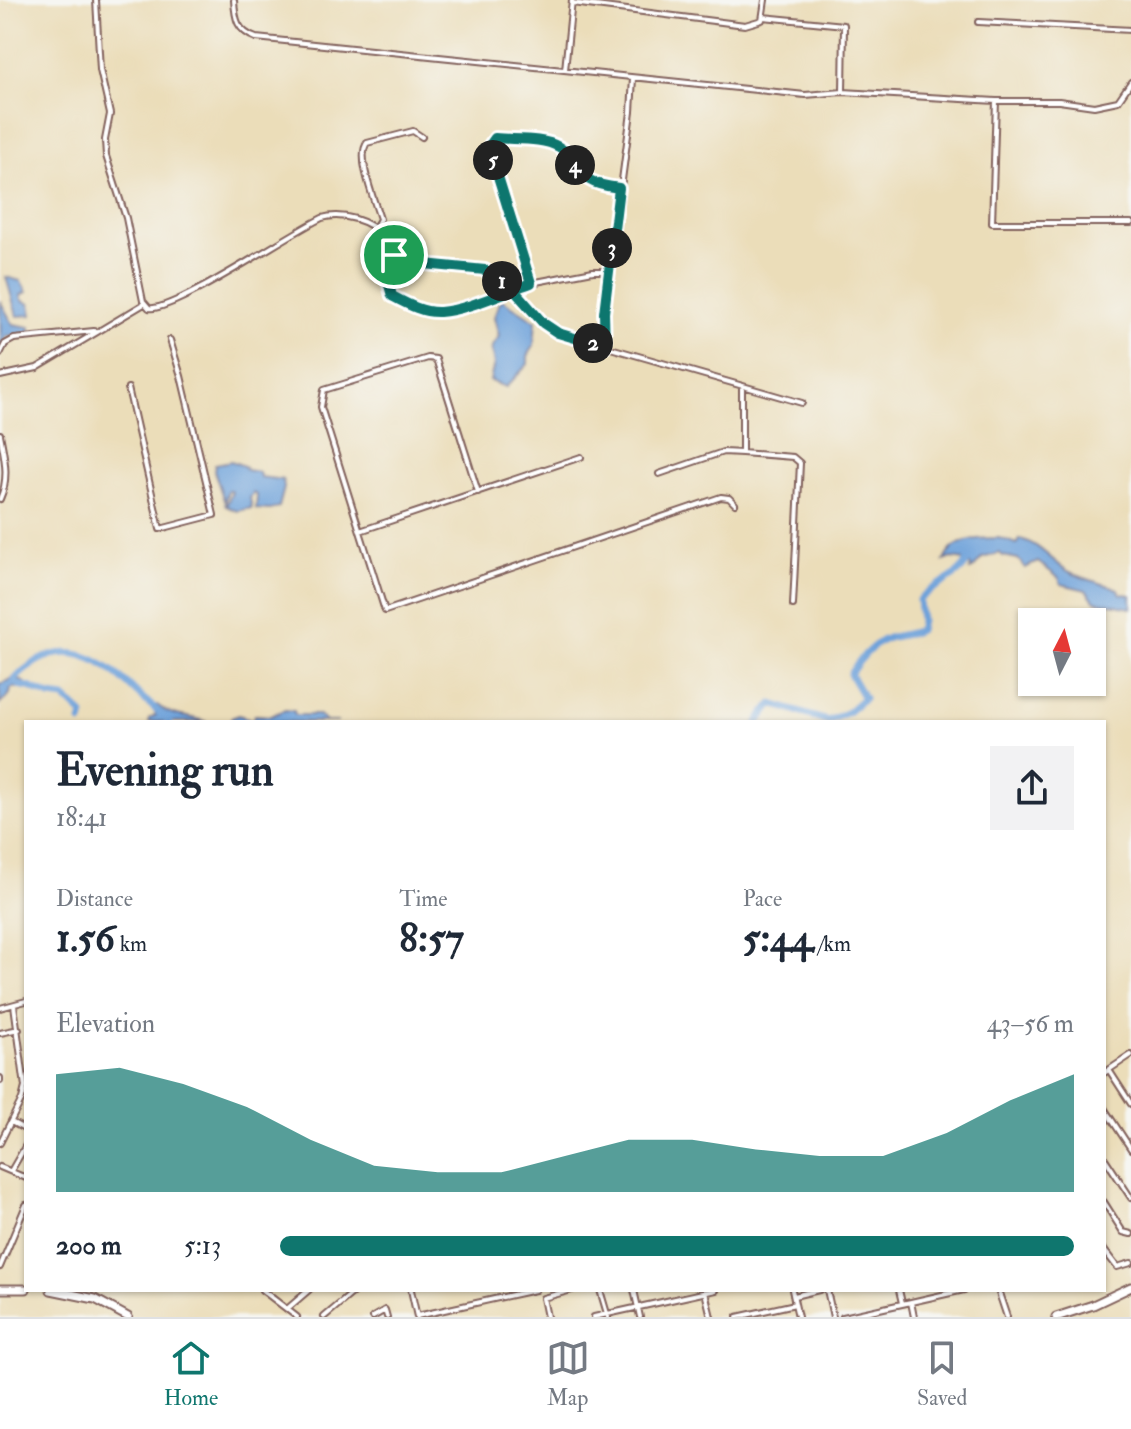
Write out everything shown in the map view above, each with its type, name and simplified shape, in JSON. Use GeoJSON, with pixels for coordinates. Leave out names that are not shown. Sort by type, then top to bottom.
{"type":"FeatureCollection","features":[{"type":"Feature","properties":{"kind":"main road"},"geometry":{"type":"LineString","coordinates":[[1056,1317],[1093,1305],[1131,1287]]}},
{"type":"Feature","properties":{"kind":"main road"},"geometry":{"type":"LineString","coordinates":[[0,1289],[24,1289]]}},
{"type":"Feature","properties":{"kind":"main road"},"geometry":{"type":"LineString","coordinates":[[61,1292],[95,1299],[128,1317]]}},
{"type":"Feature","properties":{"kind":"street"},"geometry":{"type":"LineString","coordinates":[[96,0],[100,70],[110,114],[105,140],[106,156],[126,218],[144,304],[153,309],[160,308],[322,218],[342,216],[375,228],[394,255],[404,262],[480,269],[493,274],[513,289],[543,323],[558,333],[802,403]]}},
{"type":"Feature","properties":{"kind":"street"},"geometry":{"type":"LineString","coordinates":[[234,0],[236,21],[241,30],[256,38],[805,95],[843,92],[996,101],[1059,101],[1094,106],[1118,101],[1131,82]]}},
{"type":"Feature","properties":{"kind":"street"},"geometry":{"type":"LineString","coordinates":[[565,70],[572,2],[745,25],[759,23],[765,0]]}},
{"type":"Feature","properties":{"kind":"street"},"geometry":{"type":"LineString","coordinates":[[763,17],[844,25],[843,92]]}},
{"type":"Feature","properties":{"kind":"street"},"geometry":{"type":"LineString","coordinates":[[978,22],[1131,30]]}},
{"type":"Feature","properties":{"kind":"street"},"geometry":{"type":"LineString","coordinates":[[605,347],[604,313],[630,125],[633,78]]}},
{"type":"Feature","properties":{"kind":"street"},"geometry":{"type":"LineString","coordinates":[[996,101],[992,223],[1131,223]]}},
{"type":"Feature","properties":{"kind":"street"},"geometry":{"type":"LineString","coordinates":[[375,228],[380,219],[362,159],[363,149],[367,143],[413,131],[422,137]]}},
{"type":"Feature","properties":{"kind":"street"},"geometry":{"type":"LineString","coordinates":[[531,283],[492,157],[490,145],[495,138],[555,144],[566,152],[584,179],[619,188]]}},
{"type":"Feature","properties":{"kind":"street"},"geometry":{"type":"LineString","coordinates":[[394,255],[389,285],[392,296],[428,311],[450,310],[531,283],[593,271],[610,271]]}},
{"type":"Feature","properties":{"kind":"street"},"geometry":{"type":"LineString","coordinates":[[0,376],[37,368],[144,304]]}},
{"type":"Feature","properties":{"kind":"street"},"geometry":{"type":"LineString","coordinates":[[0,354],[5,344],[14,339],[98,330]]}},
{"type":"Feature","properties":{"kind":"street"},"geometry":{"type":"LineString","coordinates":[[128,388],[160,529],[214,515],[170,340]]}},
{"type":"Feature","properties":{"kind":"street"},"geometry":{"type":"LineString","coordinates":[[478,492],[436,359],[428,358],[324,390],[321,407],[385,611],[721,497],[729,498],[735,504]]}},
{"type":"Feature","properties":{"kind":"street"},"geometry":{"type":"LineString","coordinates":[[742,388],[742,453]]}},
{"type":"Feature","properties":{"kind":"street"},"geometry":{"type":"LineString","coordinates":[[0,434],[7,469],[0,499]]}},
{"type":"Feature","properties":{"kind":"street"},"geometry":{"type":"LineString","coordinates":[[659,474],[723,452],[793,457],[800,463],[793,605]]}},
{"type":"Feature","properties":{"kind":"street"},"geometry":{"type":"LineString","coordinates":[[360,531],[581,457]]}},
{"type":"Feature","properties":{"kind":"street"},"geometry":{"type":"LineString","coordinates":[[0,1008],[24,1002]]}},
{"type":"Feature","properties":{"kind":"street"},"geometry":{"type":"LineString","coordinates":[[14,1005],[24,1077]]}},
{"type":"Feature","properties":{"kind":"street"},"geometry":{"type":"LineString","coordinates":[[0,1033],[19,1029]]}},
{"type":"Feature","properties":{"kind":"street"},"geometry":{"type":"LineString","coordinates":[[1131,1055],[1106,1072],[1131,1104]]}},
{"type":"Feature","properties":{"kind":"street"},"geometry":{"type":"LineString","coordinates":[[0,1143],[24,1090]]}},
{"type":"Feature","properties":{"kind":"street"},"geometry":{"type":"LineString","coordinates":[[1106,1111],[1131,1149]]}},
{"type":"Feature","properties":{"kind":"street"},"geometry":{"type":"LineString","coordinates":[[1106,1121],[1110,1118]]}},
{"type":"Feature","properties":{"kind":"street"},"geometry":{"type":"LineString","coordinates":[[11,1122],[24,1129]]}},
{"type":"Feature","properties":{"kind":"street"},"geometry":{"type":"LineString","coordinates":[[11,1171],[24,1148]]}},
{"type":"Feature","properties":{"kind":"street"},"geometry":{"type":"LineString","coordinates":[[1106,1160],[1131,1198]]}},
{"type":"Feature","properties":{"kind":"street"},"geometry":{"type":"LineString","coordinates":[[0,1167],[24,1177]]}},
{"type":"Feature","properties":{"kind":"street"},"geometry":{"type":"LineString","coordinates":[[1106,1205],[1123,1232],[1131,1234]]}},
{"type":"Feature","properties":{"kind":"street"},"geometry":{"type":"LineString","coordinates":[[0,1267],[24,1209]]}},
{"type":"Feature","properties":{"kind":"street"},"geometry":{"type":"LineString","coordinates":[[0,1241],[9,1242]]}},
{"type":"Feature","properties":{"kind":"street"},"geometry":{"type":"LineString","coordinates":[[1107,1259],[1119,1268],[1131,1263]]}},
{"type":"Feature","properties":{"kind":"street"},"geometry":{"type":"LineString","coordinates":[[265,1292],[297,1317]]}},
{"type":"Feature","properties":{"kind":"street"},"geometry":{"type":"LineString","coordinates":[[287,1309],[307,1292]]}},
{"type":"Feature","properties":{"kind":"street"},"geometry":{"type":"LineString","coordinates":[[324,1317],[354,1292]]}},
{"type":"Feature","properties":{"kind":"street"},"geometry":{"type":"LineString","coordinates":[[411,1292],[417,1317],[526,1292]]}},
{"type":"Feature","properties":{"kind":"street"},"geometry":{"type":"LineString","coordinates":[[547,1317],[543,1298],[565,1292]]}},
{"type":"Feature","properties":{"kind":"street"},"geometry":{"type":"LineString","coordinates":[[601,1292],[607,1316]]}},
{"type":"Feature","properties":{"kind":"street"},"geometry":{"type":"LineString","coordinates":[[634,1292],[640,1317]]}},
{"type":"Feature","properties":{"kind":"street"},"geometry":{"type":"LineString","coordinates":[[594,1317],[705,1292],[711,1317]]}},
{"type":"Feature","properties":{"kind":"street"},"geometry":{"type":"LineString","coordinates":[[827,1292],[833,1317]]}},
{"type":"Feature","properties":{"kind":"street"},"geometry":{"type":"LineString","coordinates":[[899,1292],[902,1304]]}},
{"type":"Feature","properties":{"kind":"street"},"geometry":{"type":"LineString","coordinates":[[939,1292],[940,1296]]}},
{"type":"Feature","properties":{"kind":"street"},"geometry":{"type":"LineString","coordinates":[[843,1317],[956,1292]]}},
{"type":"Feature","properties":{"kind":"street"},"geometry":{"type":"LineString","coordinates":[[999,1292],[1007,1317]]}},
{"type":"Feature","properties":{"kind":"street"},"geometry":{"type":"LineString","coordinates":[[793,1293],[798,1317]]}},
{"type":"Feature","properties":{"kind":"street"},"geometry":{"type":"LineString","coordinates":[[911,1302],[914,1317]]}},
{"type":"Feature","properties":{"kind":"street"},"geometry":{"type":"LineString","coordinates":[[737,1317],[795,1304]]}},
{"type":"Feature","properties":{"kind":"street"},"geometry":{"type":"LineString","coordinates":[[373,1317],[385,1310],[387,1317]]}},
{"type":"Feature","properties":{"kind":"water"},"geometry":{"type":"Polygon","coordinates":[[[6,277],[21,281],[27,292],[21,295],[22,300],[30,304],[32,315],[17,316],[6,277]]]}},
{"type":"Feature","properties":{"kind":"water"},"geometry":{"type":"Polygon","coordinates":[[[501,299],[536,321],[534,345],[528,356],[528,364],[506,387],[490,381],[494,364],[491,348],[499,336],[494,317],[501,299]]]}},
{"type":"Feature","properties":{"kind":"water"},"geometry":{"type":"Polygon","coordinates":[[[0,301],[13,324],[30,327],[30,334],[6,336],[1,349],[0,301]]]}},
{"type":"Feature","properties":{"kind":"water"},"geometry":{"type":"Polygon","coordinates":[[[231,461],[244,466],[246,470],[259,472],[260,477],[283,480],[279,507],[256,509],[257,495],[253,493],[250,498],[252,508],[237,511],[226,506],[232,492],[228,490],[225,503],[214,471],[215,464],[231,461]]]}},
{"type":"Feature","properties":{"kind":"water"},"geometry":{"type":"Polygon","coordinates":[[[999,538],[1017,544],[1019,539],[1026,541],[1068,571],[1118,589],[1121,594],[1131,595],[1131,608],[1095,601],[1086,590],[1061,584],[1059,578],[1038,562],[1025,568],[1018,559],[1000,553],[982,558],[970,570],[971,566],[965,560],[951,558],[944,561],[953,548],[967,541],[999,538]]]}},
{"type":"Feature","properties":{"kind":"water"},"geometry":{"type":"Polygon","coordinates":[[[14,677],[27,684],[26,687],[11,688],[10,694],[0,704],[0,685],[14,677]]]}},
{"type":"Feature","properties":{"kind":"water"},"geometry":{"type":"Polygon","coordinates":[[[157,705],[174,714],[199,720],[149,720],[156,715],[153,708],[157,705]]]}},
{"type":"Feature","properties":{"kind":"water"},"geometry":{"type":"Polygon","coordinates":[[[285,710],[294,711],[295,715],[319,715],[324,720],[252,720],[255,715],[270,716],[285,710]]]}},
{"type":"Feature","properties":{"kind":"water"},"geometry":{"type":"Polygon","coordinates":[[[239,715],[252,720],[230,720],[239,715]]]}},
{"type":"Feature","properties":{"kind":"waterway"},"geometry":{"type":"LineString","coordinates":[[830,720],[848,712],[864,698],[850,674],[857,664],[882,640],[919,630],[919,600],[954,576],[969,557]]}},
{"type":"Feature","properties":{"kind":"waterway"},"geometry":{"type":"LineString","coordinates":[[11,684],[43,658],[75,654],[106,667],[167,720]]}},
{"type":"Feature","properties":{"kind":"waterway"},"geometry":{"type":"LineString","coordinates":[[18,685],[65,698],[83,715],[82,720]]}},
{"type":"Feature","properties":{"kind":"waterway"},"geometry":{"type":"LineString","coordinates":[[760,720],[772,704],[825,720]]}},
{"type":"Feature","properties":{"kind":"route"},"geometry":{"type":"LineString","coordinates":[[394,255],[389,285],[392,296],[428,311],[450,310],[513,289],[531,283],[492,157],[490,145],[495,138],[555,144],[566,152],[584,179],[619,188],[604,313],[605,347],[558,333],[543,323],[513,289],[485,270],[404,262],[394,255]]}}]}
